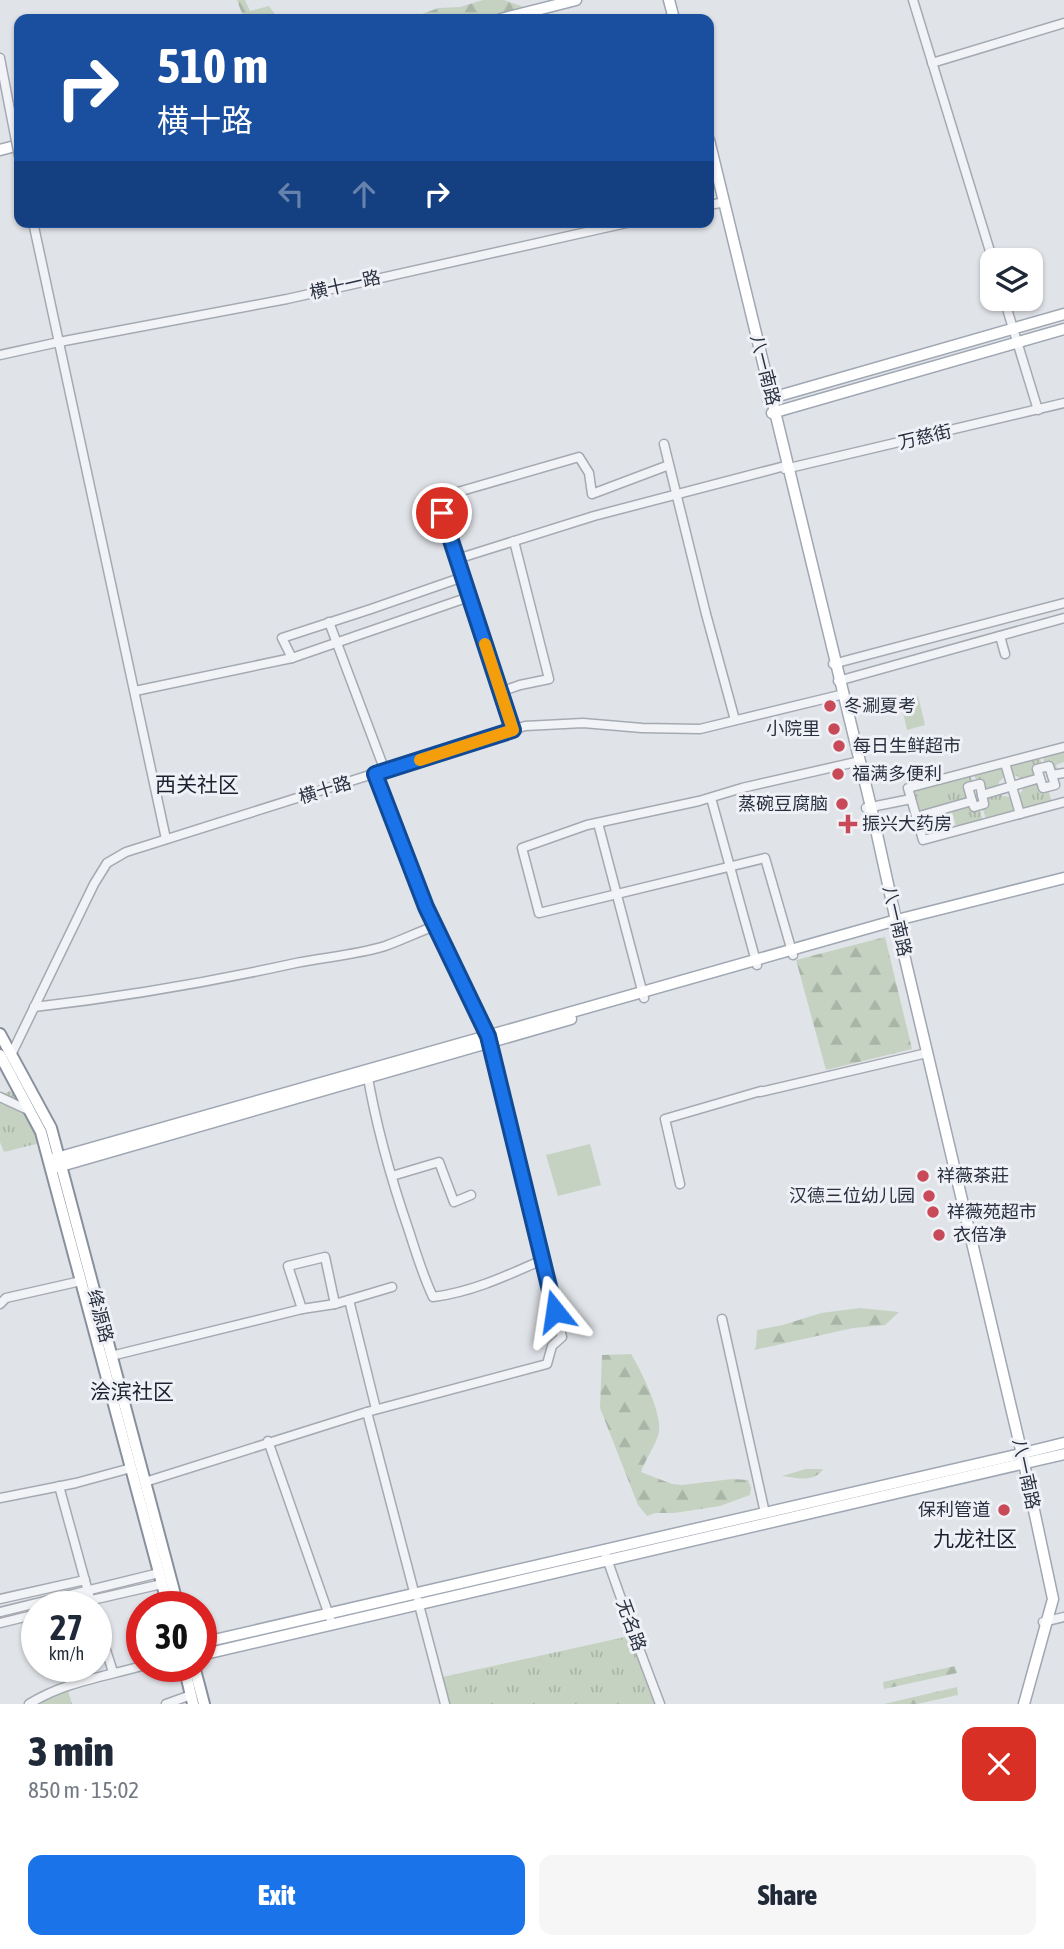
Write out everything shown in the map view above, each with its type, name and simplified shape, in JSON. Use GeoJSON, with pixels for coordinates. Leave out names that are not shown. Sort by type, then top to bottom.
{"type":"FeatureCollection","features":[{"type":"Feature","properties":{"kind":"highway","name":"绛源路"},"geometry":{"type":"LineString","coordinates":[[0,1034],[18,1088],[55,1163],[111,1356],[174,1591]]}},
{"type":"Feature","properties":{"kind":"highway","name":"绛源路"},"geometry":{"type":"LineString","coordinates":[[6,1055],[51,1128],[55,1163],[81,1281],[164,1591]]}},
{"type":"Feature","properties":{"kind":"highway"},"geometry":{"type":"LineString","coordinates":[[188,1682],[192,1700]]}},
{"type":"Feature","properties":{"kind":"highway"},"geometry":{"type":"LineString","coordinates":[[198,1682],[204,1704]]}},
{"type":"Feature","properties":{"kind":"main road"},"geometry":{"type":"LineString","coordinates":[[514,14],[538,5],[576,0]]}},
{"type":"Feature","properties":{"kind":"main road","name":"八一南路"},"geometry":{"type":"LineString","coordinates":[[714,161],[770,398]]}},
{"type":"Feature","properties":{"kind":"main road","name":"八一南路"},"geometry":{"type":"LineString","coordinates":[[714,204],[774,413],[835,664],[1020,1460],[1049,1599],[1022,1704]]}},
{"type":"Feature","properties":{"kind":"main road"},"geometry":{"type":"LineString","coordinates":[[770,398],[1064,314]]}},
{"type":"Feature","properties":{"kind":"main road"},"geometry":{"type":"LineString","coordinates":[[774,413],[1064,330]]}},
{"type":"Feature","properties":{"kind":"main road"},"geometry":{"type":"LineString","coordinates":[[55,1163],[792,952],[1064,878]]}},
{"type":"Feature","properties":{"kind":"main road"},"geometry":{"type":"LineString","coordinates":[[895,923],[1064,884]]}},
{"type":"Feature","properties":{"kind":"main road"},"geometry":{"type":"LineString","coordinates":[[217,1651],[608,1561],[1020,1460],[1064,1443]]}},
{"type":"Feature","properties":{"kind":"main road"},"geometry":{"type":"LineString","coordinates":[[217,1639],[329,1614],[414,1590],[604,1548],[1020,1460],[1064,1454]]}},
{"type":"Feature","properties":{"kind":"street"},"geometry":{"type":"LineString","coordinates":[[913,0],[989,248]]}},
{"type":"Feature","properties":{"kind":"street"},"geometry":{"type":"LineString","coordinates":[[932,64],[1064,23]]}},
{"type":"Feature","properties":{"kind":"street"},"geometry":{"type":"LineString","coordinates":[[0,58],[14,131]]}},
{"type":"Feature","properties":{"kind":"street"},"geometry":{"type":"LineString","coordinates":[[8,102],[14,99]]}},
{"type":"Feature","properties":{"kind":"street"},"geometry":{"type":"LineString","coordinates":[[34,228],[166,839]]}},
{"type":"Feature","properties":{"kind":"street","name":"横十一路"},"geometry":{"type":"LineString","coordinates":[[0,355],[287,299],[604,228]]}},
{"type":"Feature","properties":{"kind":"street"},"geometry":{"type":"LineString","coordinates":[[1008,311],[1038,410]]}},
{"type":"Feature","properties":{"kind":"street","name":"万慈街"},"geometry":{"type":"LineString","coordinates":[[457,559],[594,516],[676,494],[1064,403]]}},
{"type":"Feature","properties":{"kind":"street"},"geometry":{"type":"LineString","coordinates":[[664,444],[735,720]]}},
{"type":"Feature","properties":{"kind":"street"},"geometry":{"type":"LineString","coordinates":[[513,730],[439,506],[444,496],[579,457],[589,473],[592,494],[669,465]]}},
{"type":"Feature","properties":{"kind":"street"},"geometry":{"type":"LineString","coordinates":[[500,692],[550,679],[514,541]]}},
{"type":"Feature","properties":{"kind":"street"},"geometry":{"type":"LineString","coordinates":[[292,657],[282,638],[463,577]]}},
{"type":"Feature","properties":{"kind":"street"},"geometry":{"type":"LineString","coordinates":[[135,691],[292,657],[469,597]]}},
{"type":"Feature","properties":{"kind":"street"},"geometry":{"type":"LineString","coordinates":[[835,664],[1064,603]]}},
{"type":"Feature","properties":{"kind":"street"},"geometry":{"type":"LineString","coordinates":[[839,681],[1064,618]]}},
{"type":"Feature","properties":{"kind":"street"},"geometry":{"type":"LineString","coordinates":[[329,622],[385,771]]}},
{"type":"Feature","properties":{"kind":"street"},"geometry":{"type":"LineString","coordinates":[[1000,636],[1005,654]]}},
{"type":"Feature","properties":{"kind":"street","name":"横十路"},"geometry":{"type":"LineString","coordinates":[[6,1055],[34,1007],[94,884],[107,863],[126,852],[525,726],[583,723],[700,729],[842,694]]}},
{"type":"Feature","properties":{"kind":"street"},"geometry":{"type":"LineString","coordinates":[[1049,786],[1059,803],[923,841],[908,788],[1064,747]]}},
{"type":"Feature","properties":{"kind":"street"},"geometry":{"type":"LineString","coordinates":[[1041,753],[1045,767]]}},
{"type":"Feature","properties":{"kind":"street"},"geometry":{"type":"LineString","coordinates":[[792,952],[765,858],[539,913],[522,848],[598,823],[858,762]]}},
{"type":"Feature","properties":{"kind":"street"},"geometry":{"type":"LineString","coordinates":[[1005,763],[1020,814]]}},
{"type":"Feature","properties":{"kind":"street"},"geometry":{"type":"LineString","coordinates":[[1049,766],[1052,775],[1055,785],[1043,788],[1037,769],[1049,766]]}},
{"type":"Feature","properties":{"kind":"street"},"geometry":{"type":"LineString","coordinates":[[971,772],[975,786]]}},
{"type":"Feature","properties":{"kind":"street"},"geometry":{"type":"LineString","coordinates":[[145,1482],[371,1410],[547,1364],[552,1346],[562,1337],[489,1039],[435,926],[375,774]]}},
{"type":"Feature","properties":{"kind":"street"},"geometry":{"type":"LineString","coordinates":[[1052,775],[1064,774]]}},
{"type":"Feature","properties":{"kind":"street"},"geometry":{"type":"LineString","coordinates":[[982,795],[1040,778]]}},
{"type":"Feature","properties":{"kind":"street"},"geometry":{"type":"LineString","coordinates":[[916,817],[976,803],[984,804],[981,784],[968,787],[976,803],[986,824]]}},
{"type":"Feature","properties":{"kind":"street"},"geometry":{"type":"LineString","coordinates":[[712,798],[756,963]]}},
{"type":"Feature","properties":{"kind":"street"},"geometry":{"type":"LineString","coordinates":[[869,807],[911,799]]}},
{"type":"Feature","properties":{"kind":"street"},"geometry":{"type":"LineString","coordinates":[[598,823],[643,995]]}},
{"type":"Feature","properties":{"kind":"street"},"geometry":{"type":"LineString","coordinates":[[34,1007],[106,999],[259,972],[314,959],[337,957],[384,946],[435,926]]}},
{"type":"Feature","properties":{"kind":"street"},"geometry":{"type":"LineString","coordinates":[[680,1184],[665,1119],[760,1092],[925,1054]]}},
{"type":"Feature","properties":{"kind":"street"},"geometry":{"type":"LineString","coordinates":[[367,1074],[392,1177],[423,1276],[433,1297],[458,1294],[495,1282],[542,1260]]}},
{"type":"Feature","properties":{"kind":"street"},"geometry":{"type":"LineString","coordinates":[[0,1096],[18,1088]]}},
{"type":"Feature","properties":{"kind":"street"},"geometry":{"type":"LineString","coordinates":[[0,1096],[30,1111]]}},
{"type":"Feature","properties":{"kind":"street"},"geometry":{"type":"LineString","coordinates":[[392,1177],[439,1162],[454,1202],[471,1195]]}},
{"type":"Feature","properties":{"kind":"street"},"geometry":{"type":"LineString","coordinates":[[302,1309],[288,1266],[325,1256],[335,1304]]}},
{"type":"Feature","properties":{"kind":"street"},"geometry":{"type":"LineString","coordinates":[[0,1304],[6,1298],[81,1281]]}},
{"type":"Feature","properties":{"kind":"street"},"geometry":{"type":"LineString","coordinates":[[111,1356],[302,1309],[335,1304],[392,1287]]}},
{"type":"Feature","properties":{"kind":"street"},"geometry":{"type":"LineString","coordinates":[[349,1300],[371,1410],[414,1590],[445,1704]]}},
{"type":"Feature","properties":{"kind":"street"},"geometry":{"type":"LineString","coordinates":[[722,1319],[765,1513]]}},
{"type":"Feature","properties":{"kind":"street"},"geometry":{"type":"LineString","coordinates":[[268,1441],[332,1625]]}},
{"type":"Feature","properties":{"kind":"street"},"geometry":{"type":"LineString","coordinates":[[0,1498],[131,1468]]}},
{"type":"Feature","properties":{"kind":"street"},"geometry":{"type":"LineString","coordinates":[[59,1486],[88,1590]]}},
{"type":"Feature","properties":{"kind":"street","name":"无名路"},"geometry":{"type":"LineString","coordinates":[[604,1548],[660,1704]]}},
{"type":"Feature","properties":{"kind":"street"},"geometry":{"type":"LineString","coordinates":[[0,1612],[88,1590],[160,1579]]}},
{"type":"Feature","properties":{"kind":"street"},"geometry":{"type":"LineString","coordinates":[[112,1596],[160,1579]]}},
{"type":"Feature","properties":{"kind":"street"},"geometry":{"type":"LineString","coordinates":[[0,1599],[85,1580]]}},
{"type":"Feature","properties":{"kind":"street"},"geometry":{"type":"LineString","coordinates":[[1045,1621],[1064,1617]]}},
{"type":"Feature","properties":{"kind":"street"},"geometry":{"type":"LineString","coordinates":[[0,1623],[21,1618]]}},
{"type":"Feature","properties":{"kind":"street"},"geometry":{"type":"LineString","coordinates":[[29,1704],[48,1692],[126,1669]]}},
{"type":"Feature","properties":{"kind":"street"},"geometry":{"type":"LineString","coordinates":[[166,1704],[192,1700]]}},
{"type":"Feature","properties":{"kind":"green space"},"geometry":{"type":"Polygon","coordinates":[[[237,0],[245,0],[250,11],[269,6],[275,14],[242,14],[237,0]]]}},
{"type":"Feature","properties":{"kind":"green space"},"geometry":{"type":"Polygon","coordinates":[[[483,0],[504,0],[527,8],[502,14],[422,14],[438,8],[460,7],[483,0]]]}},
{"type":"Feature","properties":{"kind":"green space"},"geometry":{"type":"Polygon","coordinates":[[[918,696],[925,725],[907,730],[900,699],[918,696]]]}},
{"type":"Feature","properties":{"kind":"green space"},"geometry":{"type":"Polygon","coordinates":[[[1064,750],[1064,762],[1056,765],[1058,772],[1053,773],[1045,765],[1043,757],[1064,750]]]}},
{"type":"Feature","properties":{"kind":"green space"},"geometry":{"type":"Polygon","coordinates":[[[1039,755],[1042,765],[1038,777],[1022,781],[1012,775],[1008,765],[1039,755]]]}},
{"type":"Feature","properties":{"kind":"green space"},"geometry":{"type":"Polygon","coordinates":[[[1004,766],[1006,775],[998,787],[984,792],[974,773],[1004,766]]]}},
{"type":"Feature","properties":{"kind":"green space"},"geometry":{"type":"Polygon","coordinates":[[[970,774],[973,784],[969,799],[921,814],[914,789],[970,774]]]}},
{"type":"Feature","properties":{"kind":"green space"},"geometry":{"type":"Polygon","coordinates":[[[1038,780],[1048,788],[1052,804],[1020,812],[1016,798],[1023,785],[1038,780]]]}},
{"type":"Feature","properties":{"kind":"green space"},"geometry":{"type":"Polygon","coordinates":[[[999,791],[1002,796],[1012,797],[1018,813],[987,821],[982,807],[984,796],[999,791]]]}},
{"type":"Feature","properties":{"kind":"green space"},"geometry":{"type":"Polygon","coordinates":[[[970,804],[979,807],[983,822],[957,829],[951,809],[970,804]]]}},
{"type":"Feature","properties":{"kind":"green space"},"geometry":{"type":"Polygon","coordinates":[[[949,809],[953,830],[927,838],[920,817],[933,813],[934,817],[928,822],[932,828],[942,825],[944,821],[935,813],[949,809]]]}},
{"type":"Feature","properties":{"kind":"green space"},"geometry":{"type":"Polygon","coordinates":[[[885,937],[912,1049],[826,1070],[796,960],[885,937]]]}},
{"type":"Feature","properties":{"kind":"green space"},"geometry":{"type":"Polygon","coordinates":[[[18,1088],[44,1142],[4,1152],[0,1142],[0,1095],[18,1088]]]}},
{"type":"Feature","properties":{"kind":"green space"},"geometry":{"type":"Polygon","coordinates":[[[590,1144],[601,1185],[558,1196],[546,1155],[590,1144]]]}},
{"type":"Feature","properties":{"kind":"green space"},"geometry":{"type":"Polygon","coordinates":[[[860,1308],[899,1312],[885,1325],[853,1328],[754,1350],[757,1330],[821,1313],[860,1308]]]}},
{"type":"Feature","properties":{"kind":"green space"},"geometry":{"type":"Polygon","coordinates":[[[631,1354],[650,1392],[659,1424],[658,1436],[641,1472],[682,1485],[732,1479],[748,1480],[750,1495],[720,1506],[647,1516],[638,1505],[600,1408],[602,1355],[631,1354]]]}},
{"type":"Feature","properties":{"kind":"green space"},"geometry":{"type":"Polygon","coordinates":[[[806,1469],[823,1469],[810,1478],[782,1476],[806,1469]]]}},
{"type":"Feature","properties":{"kind":"green space"},"geometry":{"type":"Polygon","coordinates":[[[634,1635],[660,1704],[445,1704],[438,1678],[634,1635]]]}},
{"type":"Feature","properties":{"kind":"green space"},"geometry":{"type":"Polygon","coordinates":[[[955,1666],[957,1673],[884,1689],[883,1682],[955,1666]]]}},
{"type":"Feature","properties":{"kind":"green space"},"geometry":{"type":"Polygon","coordinates":[[[957,1687],[958,1695],[917,1704],[884,1704],[957,1687]]]}},
{"type":"Feature","properties":{"kind":"green space"},"geometry":{"type":"Polygon","coordinates":[[[68,1691],[72,1704],[37,1704],[68,1691]]]}},
{"type":"Feature","properties":{"kind":"slow traffic"},"geometry":{"type":"LineString","coordinates":[[420,760],[513,730],[485,644]]}},
{"type":"Feature","properties":{"kind":"place","name":"冬涮夏考"},"geometry":{"type":"Point","coordinates":[830,706]}},
{"type":"Feature","properties":{"kind":"place","name":"小院里"},"geometry":{"type":"Point","coordinates":[834,729]}},
{"type":"Feature","properties":{"kind":"place","name":"每日生鲜超市"},"geometry":{"type":"Point","coordinates":[839,746]}},
{"type":"Feature","properties":{"kind":"place","name":"福满多便利"},"geometry":{"type":"Point","coordinates":[838,774]}},
{"type":"Feature","properties":{"kind":"place","name":"蒸碗豆腐脑"},"geometry":{"type":"Point","coordinates":[842,804]}},
{"type":"Feature","properties":{"kind":"place","name":"振兴大药房"},"geometry":{"type":"Point","coordinates":[848,824]}},
{"type":"Feature","properties":{"kind":"place","name":"祥薇茶莊"},"geometry":{"type":"Point","coordinates":[923,1176]}},
{"type":"Feature","properties":{"kind":"place","name":"汉德三位幼儿园"},"geometry":{"type":"Point","coordinates":[929,1196]}},
{"type":"Feature","properties":{"kind":"place","name":"祥薇苑超市"},"geometry":{"type":"Point","coordinates":[933,1212]}},
{"type":"Feature","properties":{"kind":"place","name":"衣倍净"},"geometry":{"type":"Point","coordinates":[939,1235]}},
{"type":"Feature","properties":{"kind":"place","name":"保利管道"},"geometry":{"type":"Point","coordinates":[1004,1510]}},
{"type":"Feature","properties":{"kind":"district","name":"西关社区"},"geometry":{"type":"Point","coordinates":[197,785]}},
{"type":"Feature","properties":{"kind":"district","name":"浍滨社区"},"geometry":{"type":"Point","coordinates":[132,1392]}},
{"type":"Feature","properties":{"kind":"district","name":"九龙社区"},"geometry":{"type":"Point","coordinates":[975,1539]}},
{"type":"Feature","properties":{"kind":"route"},"geometry":{"type":"LineString","coordinates":[[442,513],[513,730],[375,774],[426,907],[488,1036],[555,1311]]}}]}
